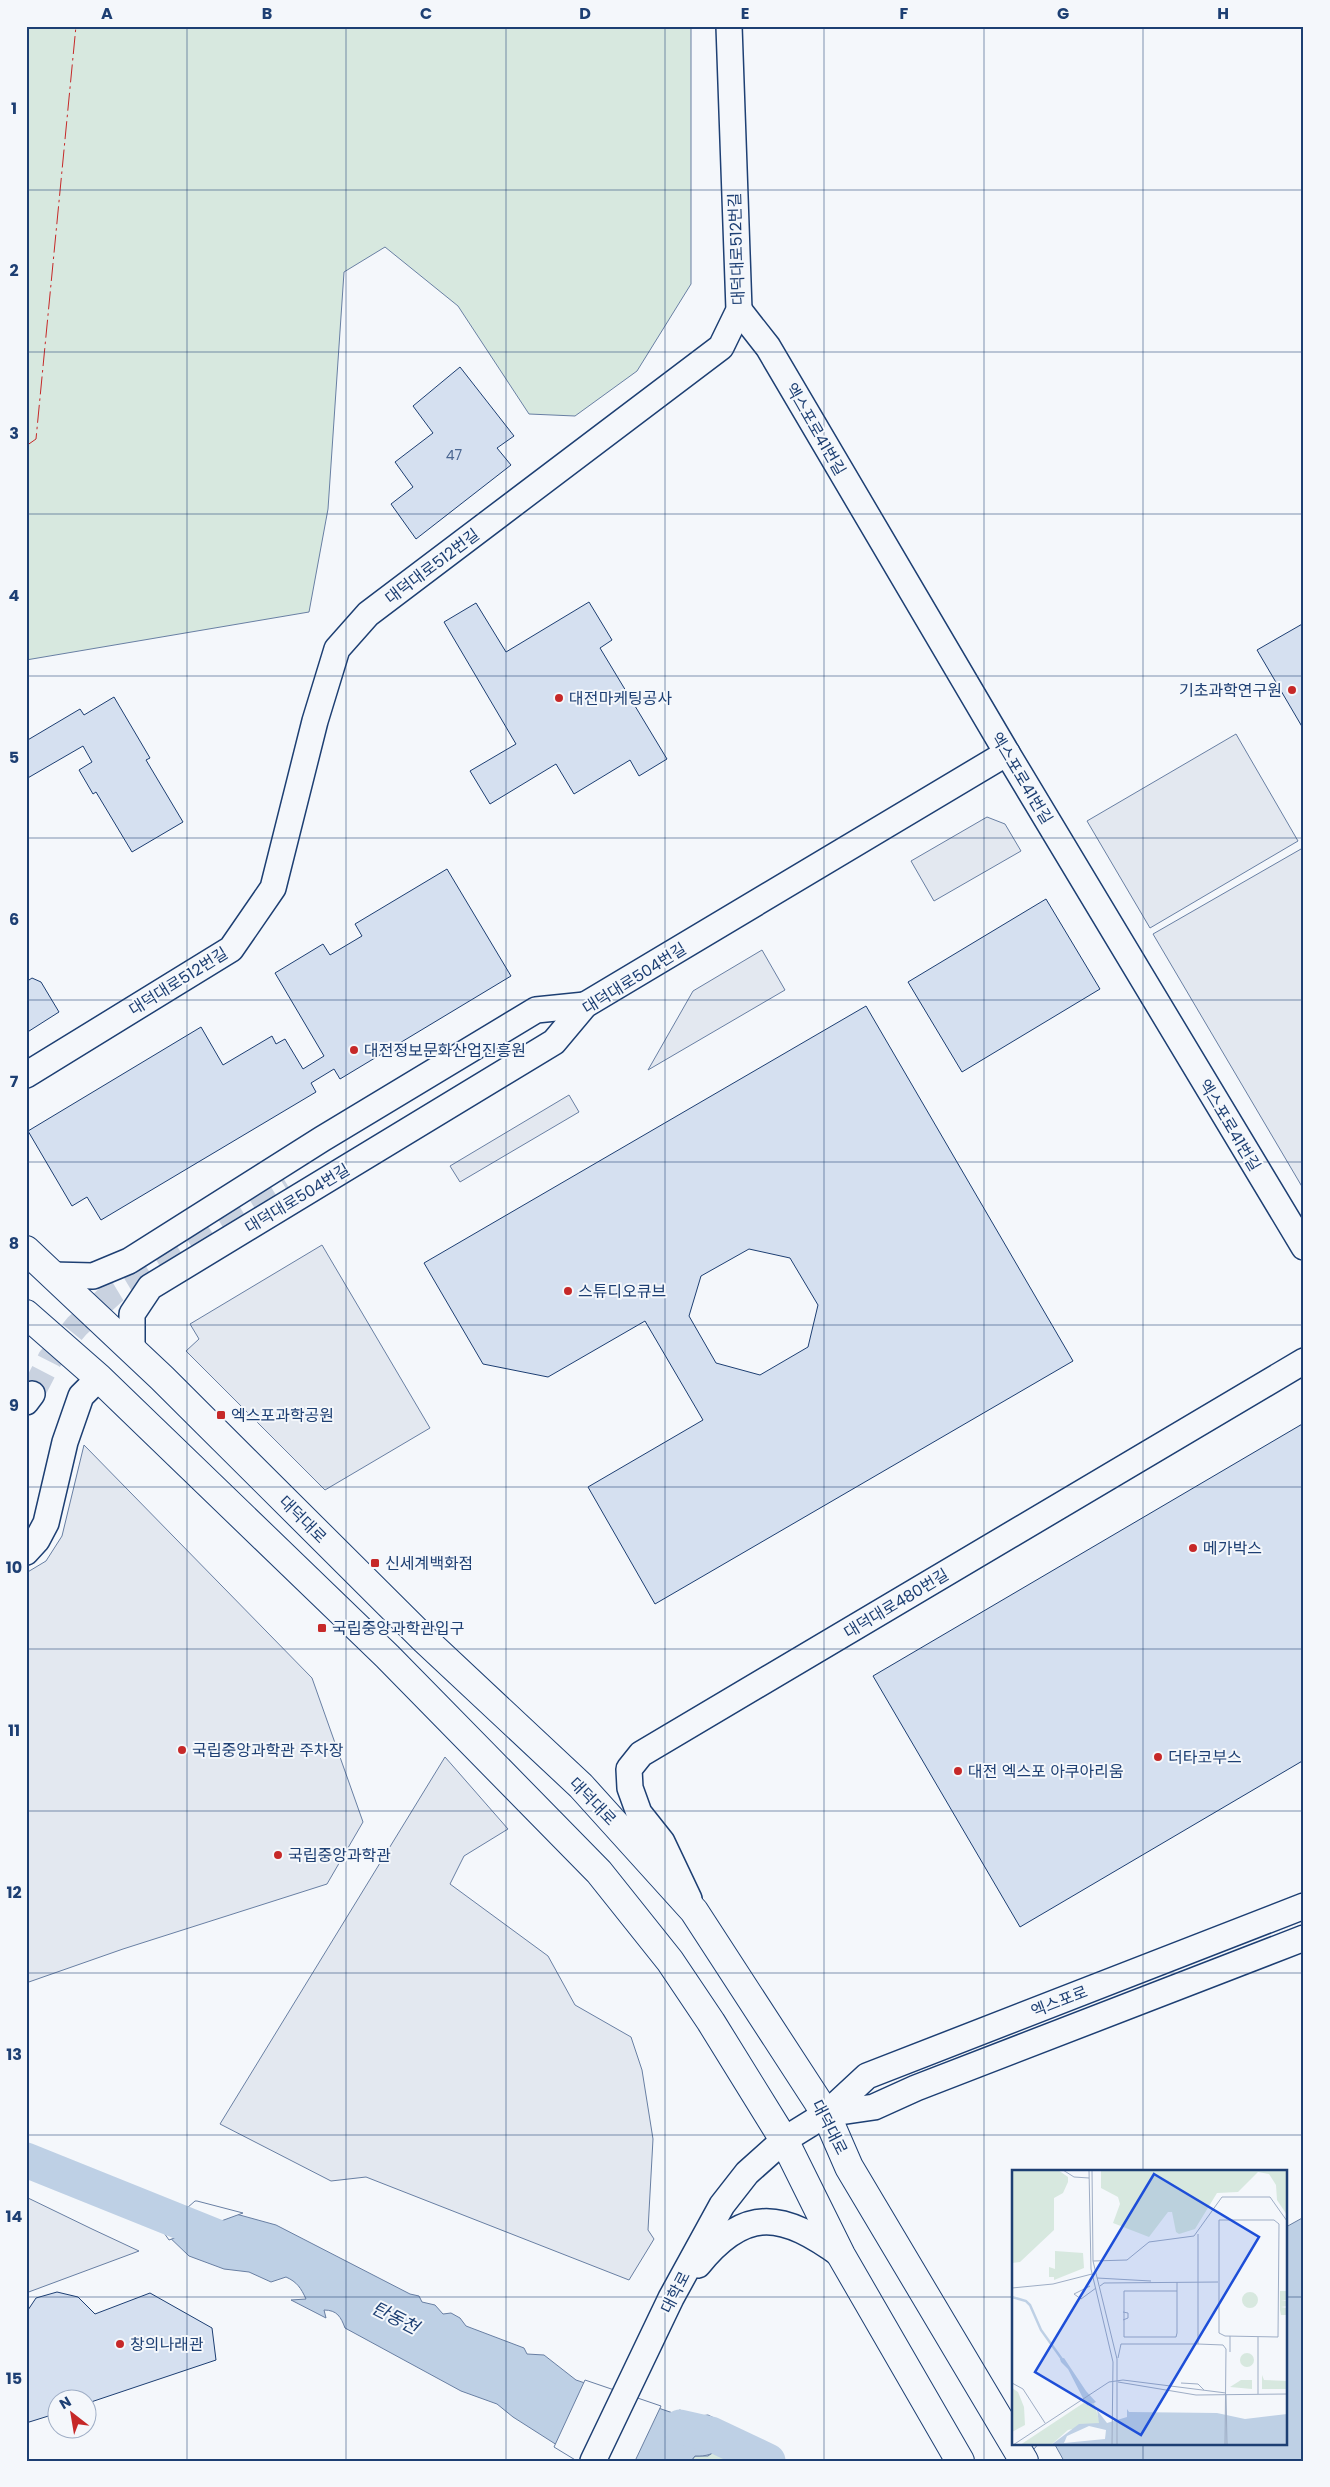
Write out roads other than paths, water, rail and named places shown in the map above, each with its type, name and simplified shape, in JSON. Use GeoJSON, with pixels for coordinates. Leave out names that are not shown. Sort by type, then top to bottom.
{"type":"FeatureCollection","features":[{"type":"Feature","properties":{"kind":"main road","name":"대덕대로"},"geometry":{"type":"LineString","coordinates":[[26,1250],[132,1349],[425,1640],[581,1786],[694,1911],[826,2114],[849,2166],[1012,2441]]}},
{"type":"Feature","properties":{"kind":"main road"},"geometry":{"type":"LineString","coordinates":[[26,1314],[99,1378],[387,1656],[599,1872],[670,1961],[711,2022],[784,2140],[841,2256],[960,2461]]}},
{"type":"Feature","properties":{"kind":"main road","name":"대덕대로"},"geometry":{"type":"LineString","coordinates":[[1014,2444],[1024,2461]]}},
{"type":"Feature","properties":{"kind":"street","name":"대덕대로512번길"},"geometry":{"type":"LineString","coordinates":[[26,1075],[231,949],[273,888],[315,721],[337,649],[368,614],[721,347],[740,310],[729,26]]}},
{"type":"Feature","properties":{"kind":"street","name":"엑스포로41번길"},"geometry":{"type":"LineString","coordinates":[[740,310],[768,347],[1007,753],[1304,1247]]}},
{"type":"Feature","properties":{"kind":"street","name":"대덕대로504번길"},"geometry":{"type":"LineString","coordinates":[[132,1349],[132,1314],[150,1287],[287,1196],[585,1005],[1007,753]]}},
{"type":"Feature","properties":{"kind":"street"},"geometry":{"type":"LineString","coordinates":[[52,1275],[93,1276],[129,1261],[536,1010],[585,1005]]}},
{"type":"Feature","properties":{"kind":"street"},"geometry":{"type":"LineString","coordinates":[[260,1179],[253,1196],[265,1208],[287,1196]]}},
{"type":"Feature","properties":{"kind":"street","name":"대덕대로480번길"},"geometry":{"type":"LineString","coordinates":[[694,1911],[662,1842],[639,1813],[630,1788],[629,1769],[640,1754],[1304,1361]]}},
{"type":"Feature","properties":{"kind":"street"},"geometry":{"type":"LineString","coordinates":[[26,1552],[37,1540],[46,1523],[65,1442],[80,1396],[99,1378]]}},
{"type":"Feature","properties":{"kind":"street","name":"엑스포로"},"geometry":{"type":"LineString","coordinates":[[784,2140],[826,2114],[867,2076],[1304,1906]]}},
{"type":"Feature","properties":{"kind":"street","name":"엑스포로"},"geometry":{"type":"LineString","coordinates":[[826,2114],[874,2107],[916,2088],[1304,1938]]}},
{"type":"Feature","properties":{"kind":"street","name":"대학로"},"geometry":{"type":"LineString","coordinates":[[593,2461],[671,2298],[722,2205],[747,2173],[784,2140]]}},
{"type":"Feature","properties":{"kind":"street"},"geometry":{"type":"LineString","coordinates":[[671,2298],[709,2251],[736,2230],[762,2221],[786,2224],[811,2234],[841,2256]]}},
{"type":"Feature","properties":{"kind":"water"},"geometry":{"type":"Polygon","coordinates":[[[196,2203],[276,2225],[410,2294],[419,2296],[422,2302],[435,2305],[443,2314],[451,2313],[460,2318],[466,2326],[524,2348],[527,2354],[544,2355],[576,2380],[673,2413],[680,2410],[692,2417],[708,2415],[732,2427],[718,2449],[709,2455],[695,2456],[691,2461],[582,2461],[513,2417],[497,2404],[461,2391],[345,2328],[340,2317],[332,2311],[324,2310],[326,2318],[291,2300],[306,2299],[298,2286],[290,2279],[286,2277],[271,2282],[249,2272],[224,2269],[189,2256],[164,2232],[196,2203]]]}},
{"type":"Feature","properties":{"kind":"water"},"geometry":{"type":"Polygon","coordinates":[[[1304,2217],[1304,2461],[1026,2461],[1041,2444],[1288,2444],[1288,2226],[1304,2217]]]}},
{"type":"Feature","properties":{"kind":"waterway","name":"탄동천"},"geometry":{"type":"LineString","coordinates":[[26,2160],[220,2238]]}},
{"type":"Feature","properties":{"kind":"waterway","name":"탄동천"},"geometry":{"type":"LineString","coordinates":[[680,2427],[711,2434],[768,2461]]}},
{"type":"Feature","properties":{"kind":"tunnel"},"geometry":{"type":"LineString","coordinates":[[32,1394],[50,1359],[77,1326],[115,1291],[288,1186]]}},
{"type":"Feature","properties":{"kind":"place","name":"기초과학연구원"},"geometry":{"type":"Point","coordinates":[1292,690]}},
{"type":"Feature","properties":{"kind":"place","name":"대전마케팅공사"},"geometry":{"type":"Point","coordinates":[559,698]}},
{"type":"Feature","properties":{"kind":"place","name":"대전정보문화산업진흥원"},"geometry":{"type":"Point","coordinates":[354,1050]}},
{"type":"Feature","properties":{"kind":"place","name":"스튜디오큐브"},"geometry":{"type":"Point","coordinates":[568,1291]}},
{"type":"Feature","properties":{"kind":"place","name":"엑스포과학공원"},"geometry":{"type":"Point","coordinates":[221,1415]}},
{"type":"Feature","properties":{"kind":"place","name":"메가박스"},"geometry":{"type":"Point","coordinates":[1193,1548]}},
{"type":"Feature","properties":{"kind":"place","name":"신세계백화점"},"geometry":{"type":"Point","coordinates":[375,1563]}},
{"type":"Feature","properties":{"kind":"place","name":"국립중앙과학관입구"},"geometry":{"type":"Point","coordinates":[322,1628]}},
{"type":"Feature","properties":{"kind":"place","name":"국립중앙과학관 주차장"},"geometry":{"type":"Point","coordinates":[182,1750]}},
{"type":"Feature","properties":{"kind":"place","name":"더타코부스"},"geometry":{"type":"Point","coordinates":[1158,1757]}},
{"type":"Feature","properties":{"kind":"place","name":"대전 엑스포 아쿠아리움"},"geometry":{"type":"Point","coordinates":[958,1771]}},
{"type":"Feature","properties":{"kind":"place","name":"국립중앙과학관"},"geometry":{"type":"Point","coordinates":[278,1855]}},
{"type":"Feature","properties":{"kind":"place","name":"창의나래관"},"geometry":{"type":"Point","coordinates":[120,2344]}}]}
